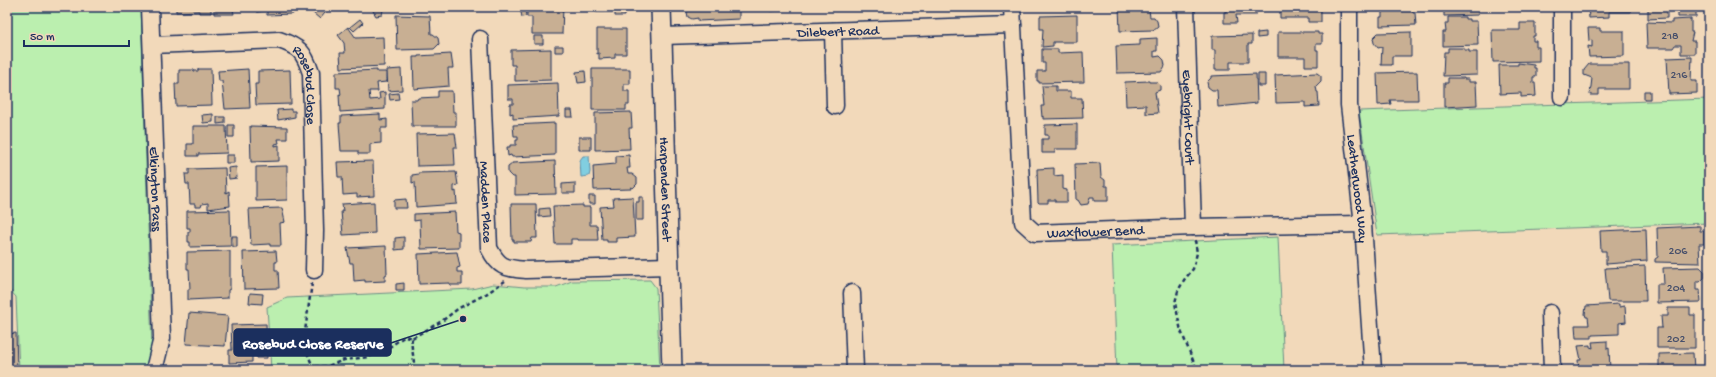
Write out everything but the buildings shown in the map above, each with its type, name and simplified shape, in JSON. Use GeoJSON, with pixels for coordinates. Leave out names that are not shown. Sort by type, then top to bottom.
{"type":"FeatureCollection","features":[{"type":"Feature","properties":{"kind":"street","name":"Elkington Pass"},"geometry":{"type":"LineString","coordinates":[[150,7],[162,338],[158,369]]}},
{"type":"Feature","properties":{"kind":"street","name":"Harpenden Street"},"geometry":{"type":"LineString","coordinates":[[661,7],[672,370]]}},
{"type":"Feature","properties":{"kind":"street","name":"Waxflower Bend"},"geometry":{"type":"LineString","coordinates":[[1012,7],[1023,222],[1035,233],[1193,227],[1364,224]]}},
{"type":"Feature","properties":{"kind":"street","name":"Eyebright Court"},"geometry":{"type":"LineString","coordinates":[[1186,7],[1193,227]]}},
{"type":"Feature","properties":{"kind":"street","name":"Leatherwood Way"},"geometry":{"type":"LineString","coordinates":[[1349,7],[1349,105],[1364,224],[1373,370]]}},
{"type":"Feature","properties":{"kind":"street"},"geometry":{"type":"LineString","coordinates":[[1562,7],[1562,97]]}},
{"type":"Feature","properties":{"kind":"street","name":"Dilebert Road"},"geometry":{"type":"LineString","coordinates":[[663,36],[1013,25]]}},
{"type":"Feature","properties":{"kind":"street"},"geometry":{"type":"LineString","coordinates":[[833,31],[835,106]]}},
{"type":"Feature","properties":{"kind":"street","name":"Madden Place"},"geometry":{"type":"LineString","coordinates":[[480,39],[489,248],[496,262],[510,269]]}},
{"type":"Feature","properties":{"kind":"street","name":"Rosebud Close"},"geometry":{"type":"LineString","coordinates":[[152,45],[279,40],[292,44],[303,52],[310,73],[315,231],[314,270]]}},
{"type":"Feature","properties":{"kind":"street"},"geometry":{"type":"LineString","coordinates":[[510,269],[526,270],[669,266]]}},
{"type":"Feature","properties":{"kind":"street"},"geometry":{"type":"LineString","coordinates":[[852,293],[855,370]]}},
{"type":"Feature","properties":{"kind":"street"},"geometry":{"type":"LineString","coordinates":[[1550,313],[1552,370]]}},
{"type":"Feature","properties":{"kind":"path"},"geometry":{"type":"LineString","coordinates":[[1193,227],[1197,253],[1193,269],[1184,280],[1178,291],[1175,303],[1181,331],[1197,370]]}},
{"type":"Feature","properties":{"kind":"path"},"geometry":{"type":"LineString","coordinates":[[309,370],[313,367],[328,366],[344,360],[368,357],[391,346],[405,336],[412,338],[442,321],[471,300],[498,287],[508,279],[510,269]]}},
{"type":"Feature","properties":{"kind":"path"},"geometry":{"type":"LineString","coordinates":[[313,367],[306,350],[305,331],[314,270]]}},
{"type":"Feature","properties":{"kind":"path"},"geometry":{"type":"LineString","coordinates":[[412,338],[411,344],[415,364],[413,370]]}},
{"type":"Feature","properties":{"kind":"path"},"geometry":{"type":"LineString","coordinates":[[328,366],[331,370]]}},
{"type":"Feature","properties":{"kind":"green space"},"geometry":{"type":"Polygon","coordinates":[[[7,7],[141,7],[152,349],[144,370],[19,370],[16,297],[7,287],[7,7]]]}},
{"type":"Feature","properties":{"kind":"green space"},"geometry":{"type":"Polygon","coordinates":[[[1709,99],[1709,223],[1377,235],[1359,111],[1709,99]]]}},
{"type":"Feature","properties":{"kind":"green space"},"geometry":{"type":"Polygon","coordinates":[[[1278,237],[1284,370],[1117,370],[1112,245],[1278,237]]]}},
{"type":"Feature","properties":{"kind":"green space"},"geometry":{"type":"Polygon","coordinates":[[[650,280],[656,288],[660,370],[271,370],[267,307],[287,298],[472,289],[493,284],[524,287],[556,287],[572,281],[650,280]]]}},
{"type":"Feature","properties":{"kind":"water"},"geometry":{"type":"Polygon","coordinates":[[[583,156],[589,156],[590,172],[589,176],[581,177],[580,160],[583,156]]]}},
{"type":"Feature","properties":{"kind":"place","name":"Rosebud Close Reserve"},"geometry":{"type":"Point","coordinates":[463,319]}}]}
